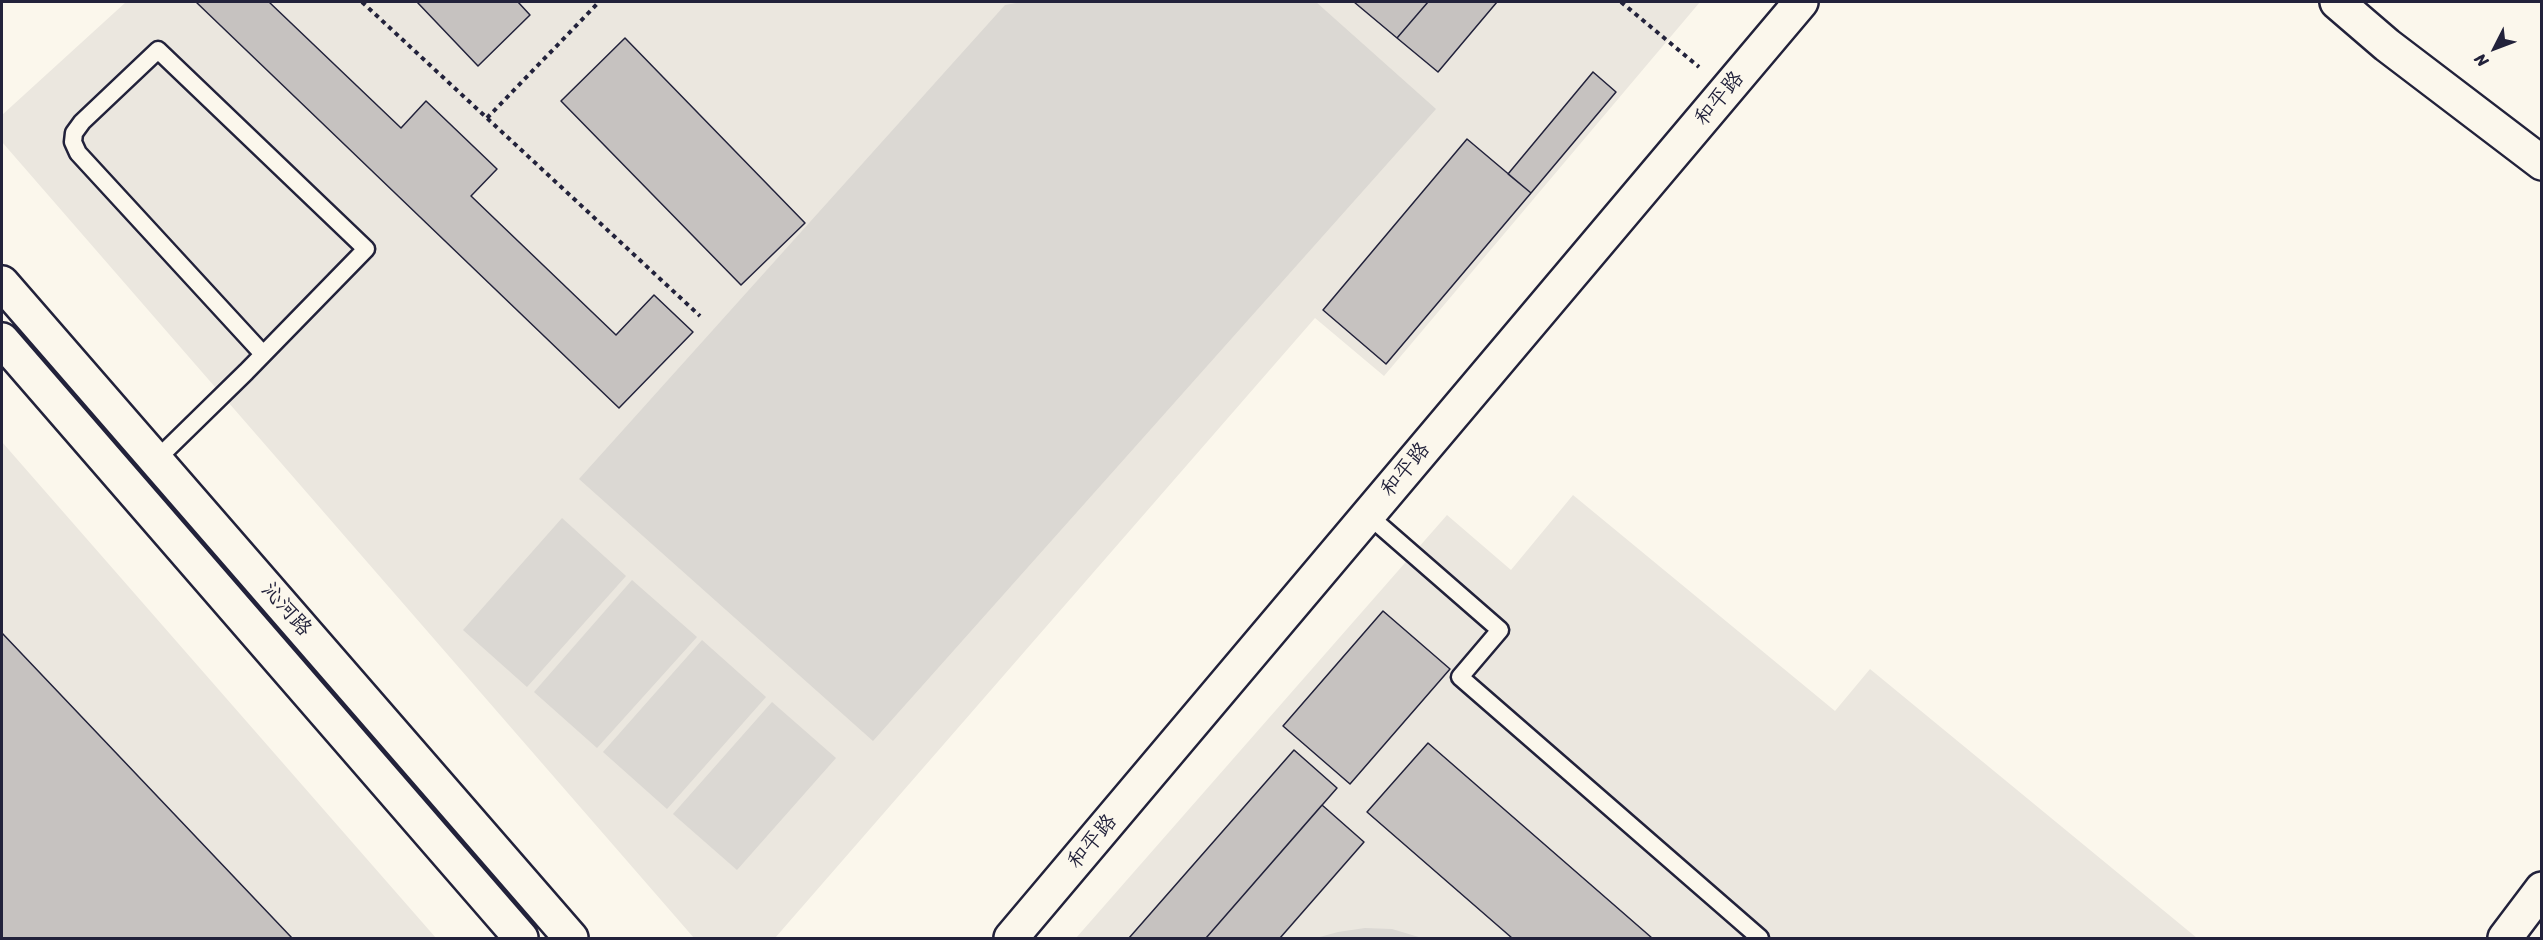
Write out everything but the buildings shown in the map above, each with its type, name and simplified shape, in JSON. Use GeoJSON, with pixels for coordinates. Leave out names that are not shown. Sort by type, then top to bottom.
{"type":"FeatureCollection","features":[{"type":"Feature","properties":{"kind":"main road","name":"和平路"},"geometry":{"type":"LineString","coordinates":[[1011,939],[1802,2]]}},
{"type":"Feature","properties":{"kind":"main road"},"geometry":{"type":"LineString","coordinates":[[2337,2],[2387,45],[2541,163]]}},
{"type":"Feature","properties":{"kind":"main road","name":"沁河路"},"geometry":{"type":"LineString","coordinates":[[2,282],[571,939]]}},
{"type":"Feature","properties":{"kind":"main road","name":"沁河路"},"geometry":{"type":"LineString","coordinates":[[2,340],[521,939]]}},
{"type":"Feature","properties":{"kind":"main road"},"geometry":{"type":"LineString","coordinates":[[2505,939],[2541,889]]}},
{"type":"Feature","properties":{"kind":"lane"},"geometry":{"type":"LineString","coordinates":[[156,460],[263,354],[366,249],[158,50],[82,122],[74,133],[73,142],[78,153],[263,354]]}},
{"type":"Feature","properties":{"kind":"lane"},"geometry":{"type":"LineString","coordinates":[[1368,515],[1500,630],[1460,677],[1760,939]]}},
{"type":"Feature","properties":{"kind":"path"},"geometry":{"type":"LineString","coordinates":[[362,2],[700,316]]}},
{"type":"Feature","properties":{"kind":"path"},"geometry":{"type":"LineString","coordinates":[[487,118],[599,2]]}},
{"type":"Feature","properties":{"kind":"path"},"geometry":{"type":"LineString","coordinates":[[1622,2],[1727,90]]}},
{"type":"Feature","properties":{"kind":"shaded area"},"geometry":{"type":"Polygon","coordinates":[[[126,2],[1700,2],[1384,376],[1315,318],[775,938],[694,938],[2,142],[2,115],[126,2]]]}},
{"type":"Feature","properties":{"kind":"shaded area"},"geometry":{"type":"Polygon","coordinates":[[[1022,2],[1316,2],[1436,109],[873,741],[579,479],[1005,5],[1022,2]]]}},
{"type":"Feature","properties":{"kind":"shaded area"},"geometry":{"type":"Polygon","coordinates":[[[2,442],[436,938],[2,938],[2,442]]]}},
{"type":"Feature","properties":{"kind":"shaded area"},"geometry":{"type":"Polygon","coordinates":[[[1573,495],[1835,711],[1870,669],[2197,938],[1076,938],[1447,515],[1511,570],[1573,495]]]}},
{"type":"Feature","properties":{"kind":"shaded area"},"geometry":{"type":"Polygon","coordinates":[[[562,518],[626,576],[527,687],[463,630],[562,518]]]}},
{"type":"Feature","properties":{"kind":"shaded area"},"geometry":{"type":"Polygon","coordinates":[[[632,580],[697,637],[597,748],[534,692],[632,580]]]}},
{"type":"Feature","properties":{"kind":"shaded area"},"geometry":{"type":"Polygon","coordinates":[[[702,640],[766,697],[667,809],[603,752],[702,640]]]}},
{"type":"Feature","properties":{"kind":"shaded area"},"geometry":{"type":"Polygon","coordinates":[[[772,702],[836,758],[737,870],[673,814],[772,702]]]}},
{"type":"Feature","properties":{"kind":"shaded area"},"geometry":{"type":"Polygon","coordinates":[[[1365,928],[1392,929],[1422,938],[1316,938],[1365,928]]]}}]}
